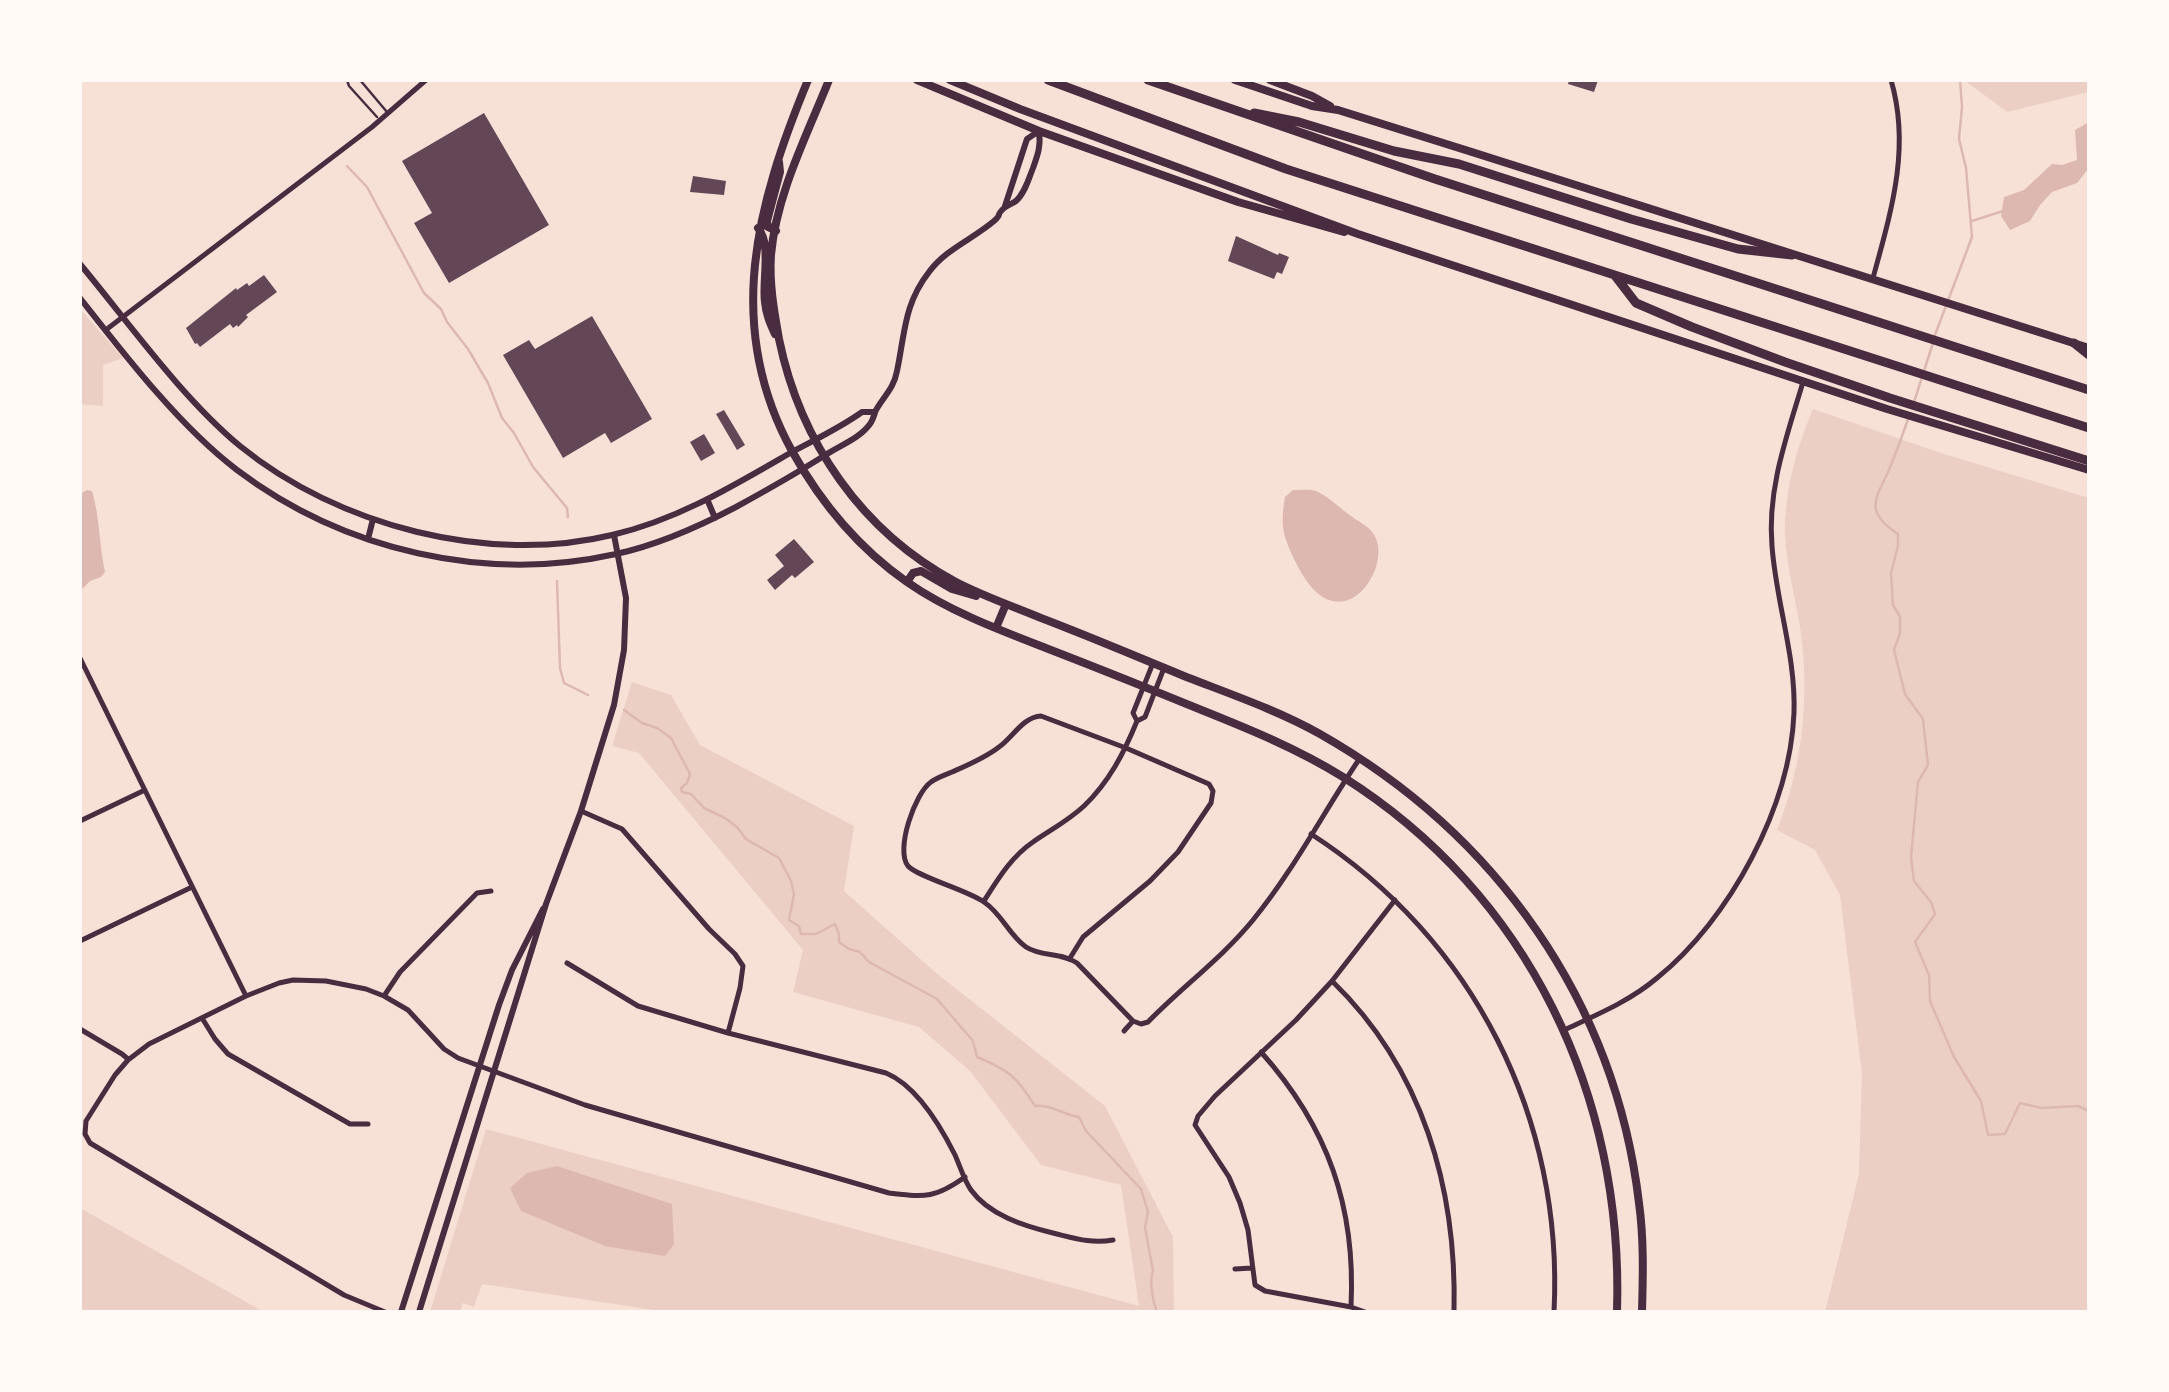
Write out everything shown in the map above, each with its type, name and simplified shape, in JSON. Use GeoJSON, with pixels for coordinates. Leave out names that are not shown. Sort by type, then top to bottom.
{"type":"FeatureCollection","features":[{"type":"Feature","properties":{"kind":"highway"},"geometry":{"type":"LineString","coordinates":[[1048,80],[1286,169],[2089,428]]}},
{"type":"Feature","properties":{"kind":"highway"},"geometry":{"type":"LineString","coordinates":[[1148,80],[1435,180],[2089,390]]}},
{"type":"Feature","properties":{"kind":"highway"},"geometry":{"type":"LineString","coordinates":[[1219,106],[1299,122],[1394,151],[1459,164],[1738,249],[1792,255]]}},
{"type":"Feature","properties":{"kind":"highway"},"geometry":{"type":"LineString","coordinates":[[1615,275],[1636,304],[1785,362],[2089,460]]}},
{"type":"Feature","properties":{"kind":"highway"},"geometry":{"type":"LineString","coordinates":[[2074,344],[2089,351]]}},
{"type":"Feature","properties":{"kind":"main road"},"geometry":{"type":"LineString","coordinates":[[808,80],[779,154],[758,228],[752,294],[755,342],[769,400],[781,432],[824,503],[856,541],[907,582],[996,628],[1282,743],[1346,779],[1408,825],[1451,864],[1528,963],[1564,1030],[1590,1100],[1608,1171],[1616,1238],[1617,1312]]}},
{"type":"Feature","properties":{"kind":"main road"},"geometry":{"type":"LineString","coordinates":[[917,80],[1039,132],[1238,202],[1358,234]]}},
{"type":"Feature","properties":{"kind":"main road"},"geometry":{"type":"LineString","coordinates":[[950,80],[1358,234],[1803,382],[2089,470]]}},
{"type":"Feature","properties":{"kind":"main road"},"geometry":{"type":"LineString","coordinates":[[1236,80],[2074,344]]}},
{"type":"Feature","properties":{"kind":"main road"},"geometry":{"type":"LineString","coordinates":[[1270,80],[1338,110]]}},
{"type":"Feature","properties":{"kind":"main road"},"geometry":{"type":"LineString","coordinates":[[830,81],[788,185],[771,253],[781,349],[792,390],[814,441],[857,502],[886,533],[934,569],[990,598],[1289,718],[1360,758],[1420,800],[1470,848],[1535,926],[1587,1019],[1617,1097],[1642,1228],[1642,1312]]}},
{"type":"Feature","properties":{"kind":"main road"},"geometry":{"type":"LineString","coordinates":[[776,231],[768,227],[767,221],[780,172],[779,154]]}},
{"type":"Feature","properties":{"kind":"main road"},"geometry":{"type":"LineString","coordinates":[[758,228],[766,242],[764,300],[781,349]]}},
{"type":"Feature","properties":{"kind":"main road"},"geometry":{"type":"LineString","coordinates":[[907,582],[913,573],[922,571],[958,591],[990,598]]}},
{"type":"Feature","properties":{"kind":"main road"},"geometry":{"type":"LineString","coordinates":[[996,628],[1006,604]]}},
{"type":"Feature","properties":{"kind":"main road"},"geometry":{"type":"LineString","coordinates":[[1451,864],[1470,848]]}},
{"type":"Feature","properties":{"kind":"street"},"geometry":{"type":"LineString","coordinates":[[107,329],[380,120],[426,80]]}},
{"type":"Feature","properties":{"kind":"street"},"geometry":{"type":"LineString","coordinates":[[1872,281],[1900,164],[1900,130],[1891,80]]}},
{"type":"Feature","properties":{"kind":"street"},"geometry":{"type":"LineString","coordinates":[[80,298],[191,429],[236,469],[293,507],[368,540],[440,558],[500,565],[553,563],[618,554],[682,533],[803,471],[856,436],[871,423],[891,391],[905,321],[920,285],[944,256],[995,220],[1005,206],[1027,139],[1039,132],[1041,145],[1028,184],[1016,201],[1005,206]]}},
{"type":"Feature","properties":{"kind":"street"},"geometry":{"type":"LineString","coordinates":[[80,264],[191,398],[240,446],[272,470],[312,493],[374,520],[456,540],[556,543],[614,535],[670,517],[862,412],[875,412]]}},
{"type":"Feature","properties":{"kind":"street"},"geometry":{"type":"LineString","coordinates":[[1564,1030],[1638,992],[1696,940],[1746,867],[1772,811],[1787,760],[1794,713],[1792,662],[1772,547],[1772,498],[1803,382]]}},
{"type":"Feature","properties":{"kind":"street"},"geometry":{"type":"LineString","coordinates":[[708,499],[715,518]]}},
{"type":"Feature","properties":{"kind":"street"},"geometry":{"type":"LineString","coordinates":[[368,540],[374,520]]}},
{"type":"Feature","properties":{"kind":"street"},"geometry":{"type":"LineString","coordinates":[[418,1312],[546,904],[581,811],[614,705],[621,675],[626,598],[614,535]]}},
{"type":"Feature","properties":{"kind":"street"},"geometry":{"type":"LineString","coordinates":[[80,658],[246,996]]}},
{"type":"Feature","properties":{"kind":"street"},"geometry":{"type":"LineString","coordinates":[[1137,721],[1134,713],[1153,663]]}},
{"type":"Feature","properties":{"kind":"street"},"geometry":{"type":"LineString","coordinates":[[984,902],[1017,855],[1063,824],[1104,784],[1137,721],[1145,717],[1164,668]]}},
{"type":"Feature","properties":{"kind":"street"},"geometry":{"type":"LineString","coordinates":[[1070,958],[1083,936],[1150,881],[1178,852],[1211,803],[1213,791],[1209,784],[1041,716],[1033,716],[998,748],[930,782],[913,809],[903,849],[907,864],[984,902],[1027,948],[1070,958],[1138,1023],[1148,1022],[1220,955],[1262,908],[1360,758]]}},
{"type":"Feature","properties":{"kind":"street"},"geometry":{"type":"LineString","coordinates":[[80,821],[145,790]]}},
{"type":"Feature","properties":{"kind":"street"},"geometry":{"type":"LineString","coordinates":[[581,811],[622,829],[736,954],[743,966],[728,1033]]}},
{"type":"Feature","properties":{"kind":"street"},"geometry":{"type":"LineString","coordinates":[[1311,834],[1396,900],[1428,934],[1480,1005],[1502,1048],[1522,1096],[1548,1192],[1554,1235],[1554,1312]]}},
{"type":"Feature","properties":{"kind":"street"},"geometry":{"type":"LineString","coordinates":[[80,941],[192,887]]}},
{"type":"Feature","properties":{"kind":"street"},"geometry":{"type":"LineString","coordinates":[[384,996],[400,972],[477,893],[490,891]]}},
{"type":"Feature","properties":{"kind":"street"},"geometry":{"type":"LineString","coordinates":[[1365,1312],[1265,1291],[1255,1285],[1248,1230],[1240,1203],[1195,1125],[1202,1111],[1332,982],[1396,900]]}},
{"type":"Feature","properties":{"kind":"street"},"geometry":{"type":"LineString","coordinates":[[401,1312],[512,970],[546,904]]}},
{"type":"Feature","properties":{"kind":"street"},"geometry":{"type":"LineString","coordinates":[[568,963],[638,1006],[899,1079],[939,1128],[972,1192],[986,1203],[1025,1226],[1094,1244],[1113,1240]]}},
{"type":"Feature","properties":{"kind":"street"},"geometry":{"type":"LineString","coordinates":[[385,1312],[344,1295],[90,1144],[85,1134],[86,1121],[128,1060],[149,1044],[278,983],[310,979],[348,984],[384,996],[415,1016],[444,1049],[585,1106],[889,1193],[923,1197],[944,1192],[965,1177]]}},
{"type":"Feature","properties":{"kind":"street"},"geometry":{"type":"LineString","coordinates":[[1332,982],[1376,1032],[1399,1069],[1433,1146],[1452,1229],[1454,1312]]}},
{"type":"Feature","properties":{"kind":"street"},"geometry":{"type":"LineString","coordinates":[[202,1018],[214,1040],[228,1054],[350,1124],[368,1124]]}},
{"type":"Feature","properties":{"kind":"street"},"geometry":{"type":"LineString","coordinates":[[1124,1031],[1133,1020]]}},
{"type":"Feature","properties":{"kind":"street"},"geometry":{"type":"LineString","coordinates":[[80,1029],[128,1060]]}},
{"type":"Feature","properties":{"kind":"street"},"geometry":{"type":"LineString","coordinates":[[1261,1052],[1302,1104],[1334,1170],[1351,1240],[1352,1307]]}},
{"type":"Feature","properties":{"kind":"street"},"geometry":{"type":"LineString","coordinates":[[1235,1269],[1252,1268]]}},
{"type":"Feature","properties":{"kind":"lane"},"geometry":{"type":"LineString","coordinates":[[347,80],[380,120]]}},
{"type":"Feature","properties":{"kind":"lane"},"geometry":{"type":"LineString","coordinates":[[360,80],[388,113]]}},
{"type":"Feature","properties":{"kind":"shaded area"},"geometry":{"type":"Polygon","coordinates":[[[1964,80],[2089,80],[2089,92],[2007,112],[1964,80]]]}},
{"type":"Feature","properties":{"kind":"shaded area"},"geometry":{"type":"Polygon","coordinates":[[[2089,122],[2089,168],[2077,183],[2052,192],[2030,221],[2010,230],[2001,216],[2004,197],[2024,190],[2052,164],[2077,160],[2075,130],[2089,122]]]}},
{"type":"Feature","properties":{"kind":"shaded area"},"geometry":{"type":"Polygon","coordinates":[[[80,309],[123,358],[103,365],[103,406],[80,404],[80,309]]]}},
{"type":"Feature","properties":{"kind":"shaded area"},"geometry":{"type":"Polygon","coordinates":[[[1813,409],[2089,498],[2089,1312],[1825,1312],[1859,1174],[1862,1074],[1840,895],[1815,850],[1777,830],[1793,780],[1804,705],[1803,653],[1786,547],[1786,506],[1794,463],[1813,409]]]}},
{"type":"Feature","properties":{"kind":"shaded area"},"geometry":{"type":"Polygon","coordinates":[[[1293,490],[1320,493],[1372,532],[1378,546],[1371,579],[1346,601],[1330,600],[1313,589],[1296,563],[1283,524],[1285,497],[1293,490]]]}},
{"type":"Feature","properties":{"kind":"shaded area"},"geometry":{"type":"Polygon","coordinates":[[[92,491],[95,501],[105,572],[80,591],[80,494],[92,491]]]}},
{"type":"Feature","properties":{"kind":"shaded area"},"geometry":{"type":"Polygon","coordinates":[[[632,682],[671,695],[700,745],[854,826],[844,891],[935,972],[1105,1106],[1173,1237],[1174,1312],[667,1312],[482,1284],[474,1307],[463,1303],[460,1312],[430,1312],[486,1129],[1139,1306],[1121,1185],[1041,1165],[970,1071],[919,1027],[793,992],[803,950],[639,753],[612,746],[632,682]]]}},
{"type":"Feature","properties":{"kind":"shaded area"},"geometry":{"type":"Polygon","coordinates":[[[557,1166],[672,1204],[674,1244],[665,1256],[605,1246],[521,1211],[510,1188],[527,1173],[557,1166]]]}},
{"type":"Feature","properties":{"kind":"shaded area"},"geometry":{"type":"Polygon","coordinates":[[[80,1208],[264,1312],[85,1312],[80,1309],[80,1208]]]}},
{"type":"Feature","properties":{"kind":"building"},"geometry":{"type":"Polygon","coordinates":[[[1569,80],[1598,80],[1594,92],[1568,84],[1569,80]]]}},
{"type":"Feature","properties":{"kind":"building"},"geometry":{"type":"Polygon","coordinates":[[[484,113],[549,225],[449,283],[414,223],[432,213],[402,161],[484,113]]]}},
{"type":"Feature","properties":{"kind":"building"},"geometry":{"type":"Polygon","coordinates":[[[693,176],[726,181],[724,195],[690,192],[693,176]]]}},
{"type":"Feature","properties":{"kind":"building"},"geometry":{"type":"Polygon","coordinates":[[[1236,236],[1289,257],[1282,274],[1277,272],[1274,279],[1228,261],[1236,236]]]}},
{"type":"Feature","properties":{"kind":"building"},"geometry":{"type":"Polygon","coordinates":[[[264,275],[277,292],[246,315],[238,327],[230,324],[200,347],[195,344],[186,328],[236,288],[247,283],[249,286],[264,275]]]}},
{"type":"Feature","properties":{"kind":"building"},"geometry":{"type":"Polygon","coordinates":[[[592,316],[652,419],[611,443],[605,433],[563,458],[503,355],[529,340],[535,349],[592,316]]]}},
{"type":"Feature","properties":{"kind":"building"},"geometry":{"type":"Polygon","coordinates":[[[724,410],[745,445],[737,450],[716,414],[724,410]]]}},
{"type":"Feature","properties":{"kind":"building"},"geometry":{"type":"Polygon","coordinates":[[[704,434],[715,453],[701,461],[690,442],[704,434]]]}},
{"type":"Feature","properties":{"kind":"building"},"geometry":{"type":"Polygon","coordinates":[[[794,539],[814,562],[775,590],[767,580],[784,566],[775,555],[794,539]]]}},
{"type":"Feature","properties":{"kind":"waterway"},"geometry":{"type":"LineString","coordinates":[[1935,335],[1972,237],[1966,168],[1959,139],[1960,80]]}},
{"type":"Feature","properties":{"kind":"waterway"},"geometry":{"type":"LineString","coordinates":[[347,166],[367,187],[424,293],[441,309],[468,349],[502,418],[533,467],[567,508],[568,517]]}},
{"type":"Feature","properties":{"kind":"waterway"},"geometry":{"type":"LineString","coordinates":[[1972,221],[2003,211]]}},
{"type":"Feature","properties":{"kind":"waterway"},"geometry":{"type":"LineString","coordinates":[[1914,402],[1933,343]]}},
{"type":"Feature","properties":{"kind":"waterway"},"geometry":{"type":"LineString","coordinates":[[1908,419],[1878,494],[1876,509],[1886,525],[1898,534],[1891,573],[1893,605],[1900,617],[1894,650],[1905,694],[1923,719],[1928,765],[1918,782],[1911,857],[1914,881],[1931,902],[1935,914],[1915,942],[1929,975],[1930,1001],[1954,1057],[1981,1101],[1988,1135],[2005,1134],[2020,1103],[2041,1108],[2078,1106],[2089,1111]]}},
{"type":"Feature","properties":{"kind":"waterway"},"geometry":{"type":"LineString","coordinates":[[557,581],[564,683],[588,695]]}},
{"type":"Feature","properties":{"kind":"waterway"},"geometry":{"type":"LineString","coordinates":[[624,710],[671,738],[690,774],[682,792],[691,794],[704,808],[737,827],[746,839],[779,858],[794,894],[789,920],[799,926],[801,934],[816,934],[835,924],[839,942],[937,999],[973,1041],[977,1057],[1011,1076],[1035,1106],[1079,1117],[1086,1131],[1141,1189],[1148,1212],[1145,1227],[1157,1312]]}}]}
